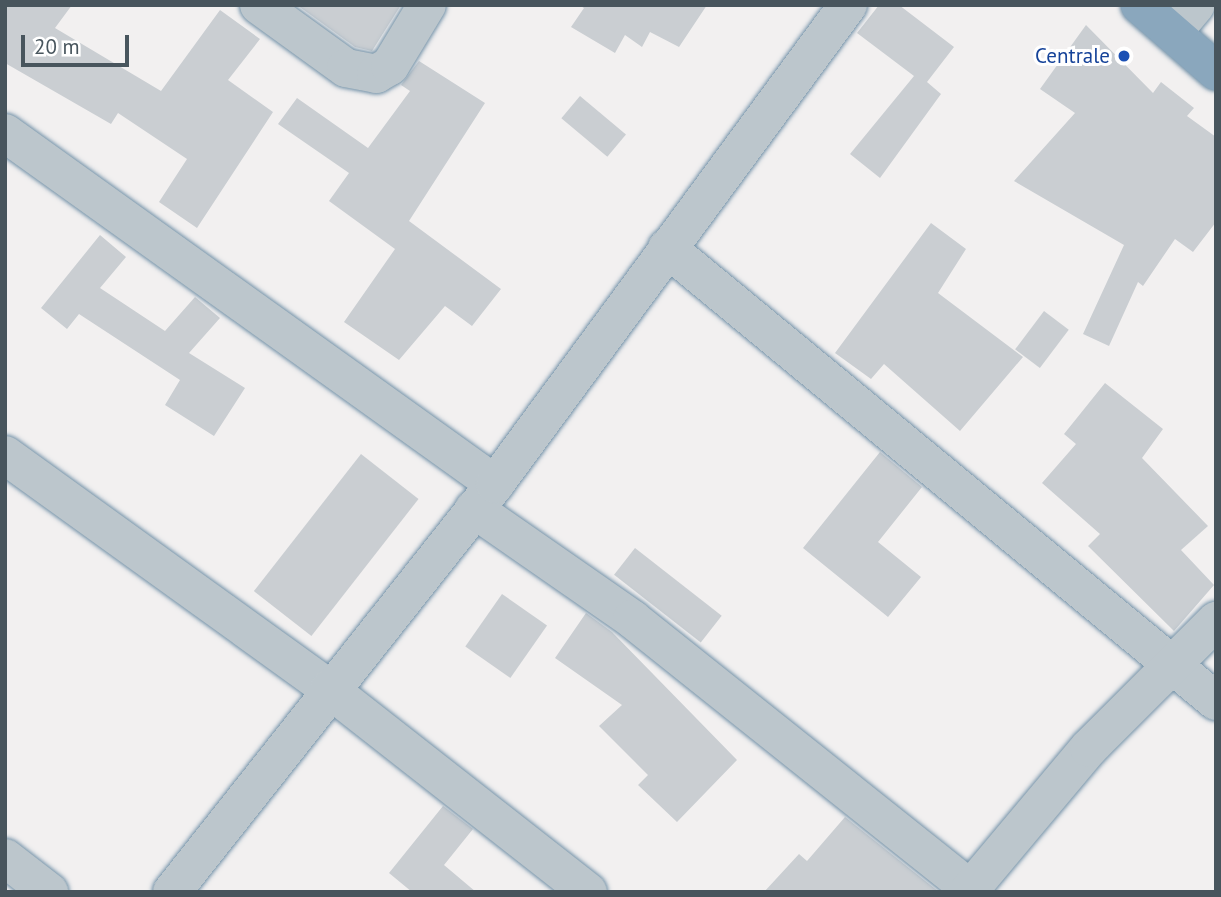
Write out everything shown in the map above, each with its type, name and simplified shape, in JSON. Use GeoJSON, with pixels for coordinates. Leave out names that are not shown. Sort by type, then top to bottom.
{"type":"FeatureCollection","features":[{"type":"Feature","properties":{"kind":"highway"},"geometry":{"type":"LineString","coordinates":[[1140,5],[1184,19],[1216,71]]}},
{"type":"Feature","properties":{"kind":"street"},"geometry":{"type":"LineString","coordinates":[[258,5],[346,68],[376,74],[390,66],[427,5]]}},
{"type":"Feature","properties":{"kind":"street"},"geometry":{"type":"LineString","coordinates":[[172,892],[329,689],[485,497],[848,5]]}},
{"type":"Feature","properties":{"kind":"street"},"geometry":{"type":"LineString","coordinates":[[5,133],[485,497],[632,619],[971,891],[1088,748],[1216,621]]}},
{"type":"Feature","properties":{"kind":"street"},"geometry":{"type":"LineString","coordinates":[[667,247],[1173,661],[1216,701]]}},
{"type":"Feature","properties":{"kind":"street"},"geometry":{"type":"LineString","coordinates":[[5,454],[329,689],[588,892]]}},
{"type":"Feature","properties":{"kind":"street"},"geometry":{"type":"LineString","coordinates":[[5,859],[49,892]]}},
{"type":"Feature","properties":{"kind":"building"},"geometry":{"type":"Polygon","coordinates":[[[5,5],[72,5],[55,28],[161,91],[220,10],[260,39],[228,80],[273,112],[197,228],[159,202],[187,159],[118,113],[111,124],[5,63],[5,5]]]}},
{"type":"Feature","properties":{"kind":"building"},"geometry":{"type":"Polygon","coordinates":[[[297,5],[401,5],[372,51],[355,47],[297,5]]]}},
{"type":"Feature","properties":{"kind":"building"},"geometry":{"type":"Polygon","coordinates":[[[579,5],[707,5],[679,47],[650,32],[642,47],[625,35],[615,53],[571,27],[584,8],[579,5]]]}},
{"type":"Feature","properties":{"kind":"building"},"geometry":{"type":"Polygon","coordinates":[[[879,5],[899,5],[954,47],[927,82],[941,94],[880,178],[850,154],[914,76],[857,33],[879,5]]]}},
{"type":"Feature","properties":{"kind":"building"},"geometry":{"type":"Polygon","coordinates":[[[1086,25],[1153,93],[1161,82],[1194,108],[1187,116],[1216,137],[1216,222],[1193,252],[1175,239],[1143,286],[1138,282],[1109,346],[1083,334],[1124,245],[1014,181],[1075,113],[1040,89],[1086,25]]]}},
{"type":"Feature","properties":{"kind":"building"},"geometry":{"type":"Polygon","coordinates":[[[419,61],[485,103],[409,221],[501,289],[472,326],[445,306],[399,360],[344,322],[395,249],[329,201],[349,173],[278,124],[297,98],[368,148],[410,91],[401,85],[419,61]]]}},
{"type":"Feature","properties":{"kind":"building"},"geometry":{"type":"Polygon","coordinates":[[[580,96],[626,135],[607,157],[561,118],[580,96]]]}},
{"type":"Feature","properties":{"kind":"building"},"geometry":{"type":"Polygon","coordinates":[[[931,223],[966,249],[938,293],[1023,357],[960,431],[884,364],[871,379],[835,353],[931,223]]]}},
{"type":"Feature","properties":{"kind":"building"},"geometry":{"type":"Polygon","coordinates":[[[100,235],[126,257],[100,288],[165,331],[195,297],[220,318],[189,353],[245,388],[214,436],[165,405],[180,380],[79,314],[67,329],[41,308],[100,235]]]}},
{"type":"Feature","properties":{"kind":"building"},"geometry":{"type":"Polygon","coordinates":[[[1044,311],[1069,330],[1040,368],[1015,349],[1044,311]]]}},
{"type":"Feature","properties":{"kind":"building"},"geometry":{"type":"Polygon","coordinates":[[[1105,383],[1163,429],[1142,458],[1208,526],[1181,550],[1214,585],[1174,631],[1088,546],[1100,534],[1042,483],[1076,444],[1064,434],[1105,383]]]}},
{"type":"Feature","properties":{"kind":"building"},"geometry":{"type":"Polygon","coordinates":[[[880,452],[922,487],[878,542],[921,577],[888,617],[803,548],[880,452]]]}},
{"type":"Feature","properties":{"kind":"building"},"geometry":{"type":"Polygon","coordinates":[[[361,454],[419,499],[311,636],[254,591],[361,454]]]}},
{"type":"Feature","properties":{"kind":"building"},"geometry":{"type":"Polygon","coordinates":[[[635,548],[722,616],[701,643],[614,575],[635,548]]]}},
{"type":"Feature","properties":{"kind":"building"},"geometry":{"type":"Polygon","coordinates":[[[502,594],[547,626],[510,678],[465,646],[502,594]]]}},
{"type":"Feature","properties":{"kind":"building"},"geometry":{"type":"Polygon","coordinates":[[[586,613],[612,632],[737,760],[677,822],[638,785],[648,775],[599,726],[622,705],[555,658],[586,613]]]}},
{"type":"Feature","properties":{"kind":"building"},"geometry":{"type":"Polygon","coordinates":[[[443,806],[473,829],[444,865],[476,892],[412,892],[389,873],[443,806]]]}},
{"type":"Feature","properties":{"kind":"building"},"geometry":{"type":"Polygon","coordinates":[[[845,817],[939,892],[764,892],[799,854],[807,861],[845,817]]]}},
{"type":"Feature","properties":{"kind":"place","name":"Centrale"},"geometry":{"type":"Point","coordinates":[1124,56]}}]}
